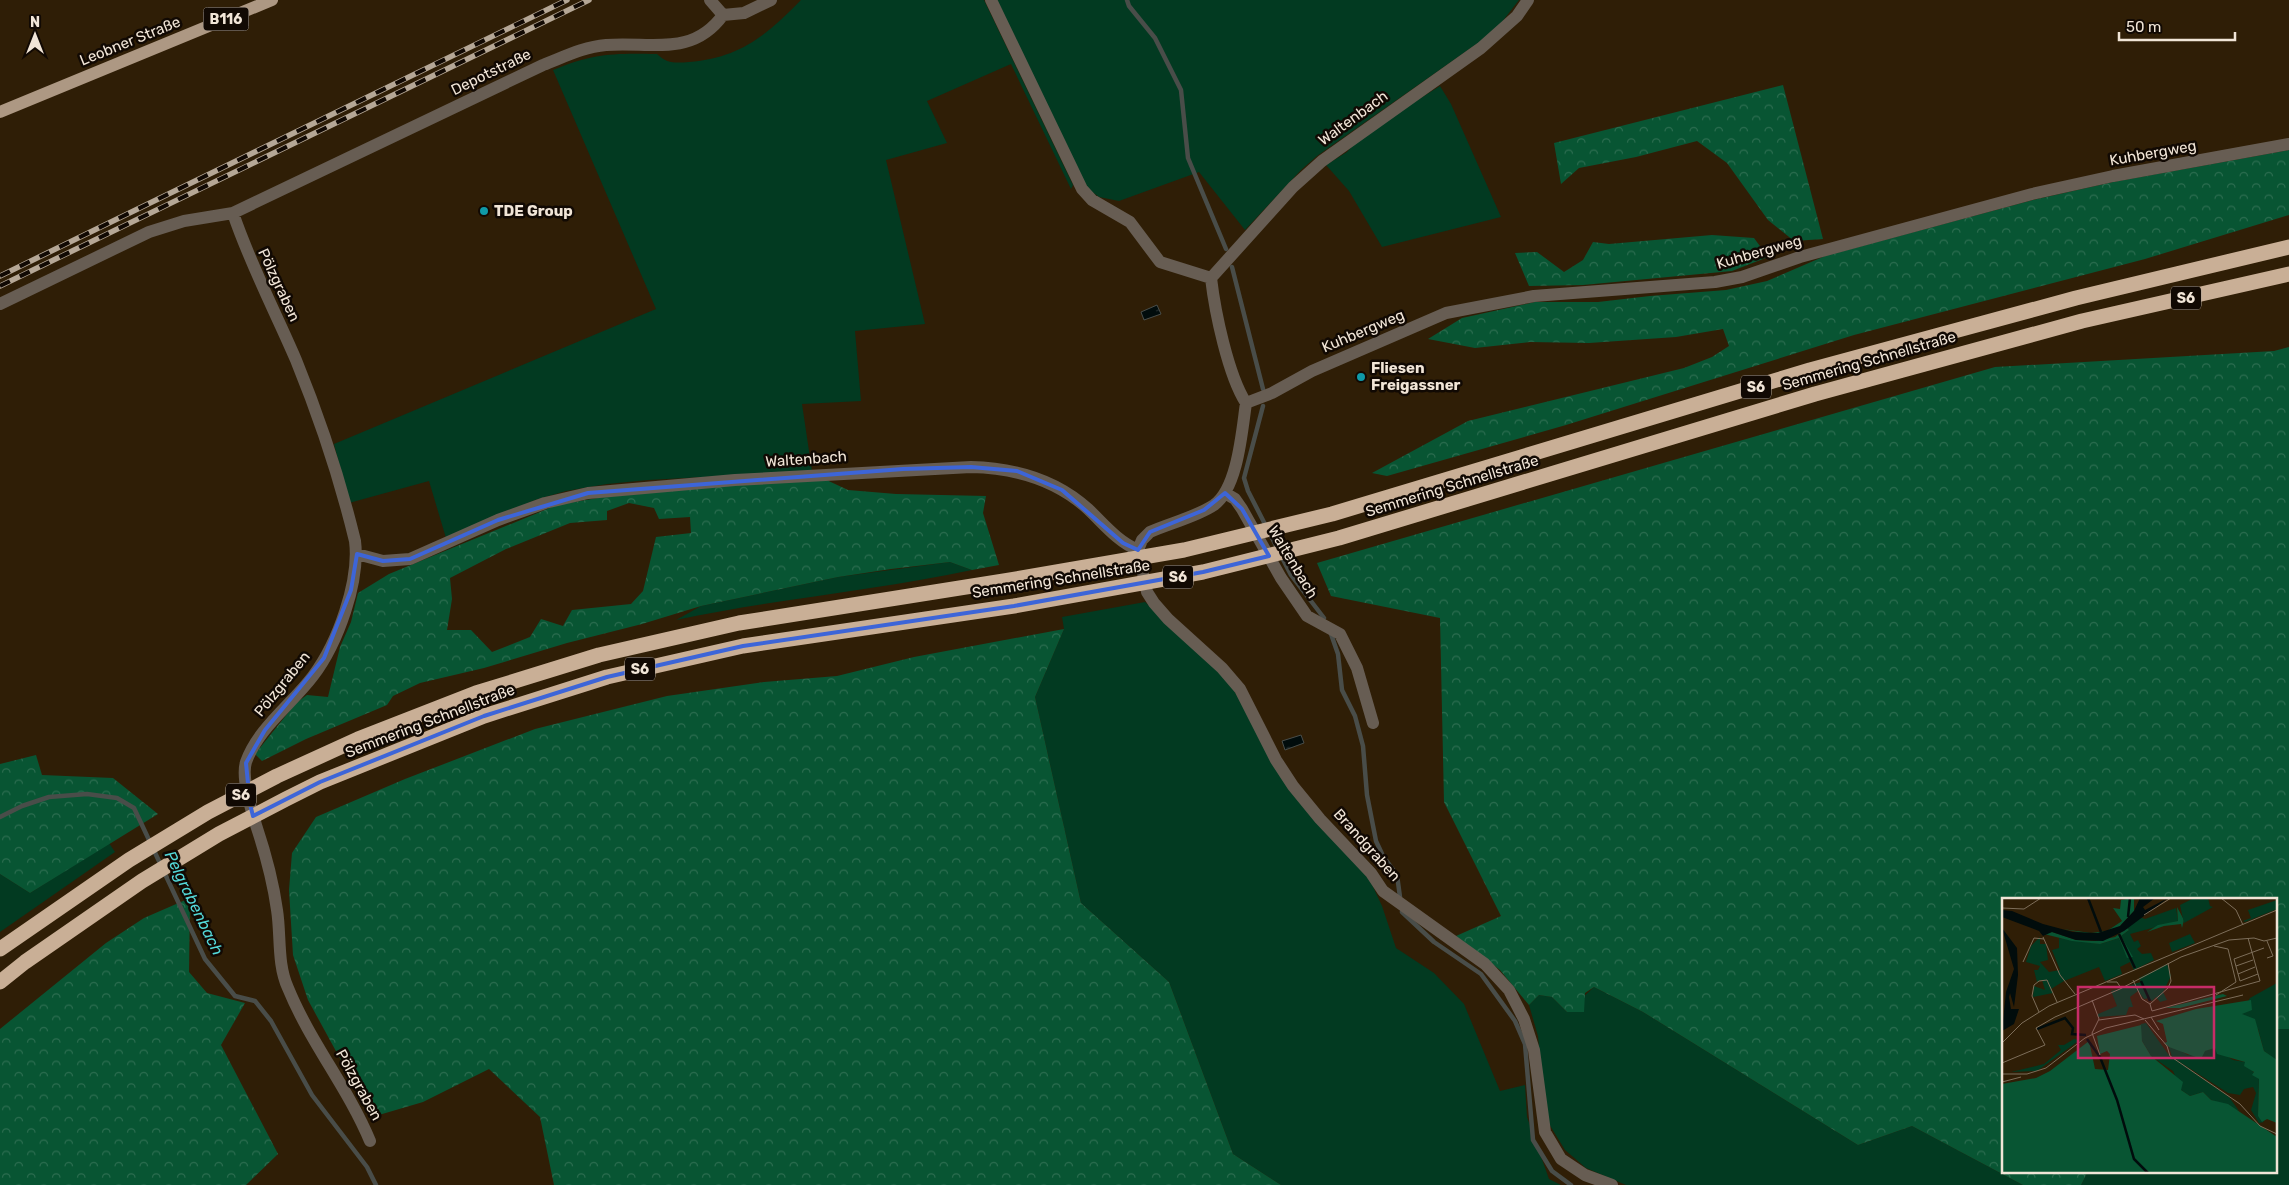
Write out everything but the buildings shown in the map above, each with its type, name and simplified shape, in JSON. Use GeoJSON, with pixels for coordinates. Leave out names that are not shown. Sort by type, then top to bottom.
{"type":"FeatureCollection","features":[{"type":"Feature","properties":{"kind":"highway","name":"Semmering Schnellstraße"},"geometry":{"type":"LineString","coordinates":[[0,949],[128,860],[208,812],[277,776],[358,740],[476,693],[599,655],[739,623],[1184,550],[1332,514],[1810,370],[2076,298],[2289,247]]}},
{"type":"Feature","properties":{"kind":"highway","name":"Semmering Schnellstraße"},"geometry":{"type":"LineString","coordinates":[[0,982],[142,881],[219,834],[320,782],[484,716],[607,677],[743,646],[1014,606],[1203,572],[1339,538],[1815,394],[2082,321],[2289,274]]}},
{"type":"Feature","properties":{"kind":"main road","name":"Leobner Straße"},"geometry":{"type":"LineString","coordinates":[[0,112],[272,0]]}},
{"type":"Feature","properties":{"kind":"street"},"geometry":{"type":"LineString","coordinates":[[710,0],[723,15],[744,14],[770,0]]}},
{"type":"Feature","properties":{"kind":"street"},"geometry":{"type":"LineString","coordinates":[[991,0],[1082,189],[1092,200],[1130,222],[1160,262],[1211,278],[1214,302],[1237,389],[1246,403],[1236,461],[1225,494],[1216,504],[1150,532],[1142,540],[1138,550]]}},
{"type":"Feature","properties":{"kind":"street","name":"Waltenbach"},"geometry":{"type":"LineString","coordinates":[[1211,278],[1293,187],[1322,161],[1481,48],[1517,16],[1528,0]]}},
{"type":"Feature","properties":{"kind":"street","name":"Depotstraße"},"geometry":{"type":"LineString","coordinates":[[0,304],[149,232],[184,221],[233,214],[551,62],[584,49],[607,45],[654,47],[678,44],[712,30],[723,15]]}},
{"type":"Feature","properties":{"kind":"street","name":"Kuhbergweg"},"geometry":{"type":"LineString","coordinates":[[1246,403],[1312,371],[1446,313],[1534,296],[1714,282],[1742,277],[1800,257],[2032,194],[2113,176],[2289,144]]}},
{"type":"Feature","properties":{"kind":"street","name":"Pölzgraben"},"geometry":{"type":"LineString","coordinates":[[233,214],[244,248],[278,320],[315,410],[350,522],[357,554],[351,590],[340,626],[324,658],[314,675],[265,730],[252,750],[246,763],[245,772],[250,804],[261,839],[278,910],[281,956],[286,985],[297,1010],[361,1119],[370,1142]]}},
{"type":"Feature","properties":{"kind":"street","name":"Waltenbach"},"geometry":{"type":"LineString","coordinates":[[357,554],[383,561],[410,558],[498,520],[545,503],[588,493],[735,480],[971,467],[1018,471],[1038,478],[1062,490],[1086,507],[1123,543],[1138,550]]}},
{"type":"Feature","properties":{"kind":"street","name":"Waltenbach"},"geometry":{"type":"LineString","coordinates":[[1225,494],[1235,499],[1242,509],[1281,578],[1307,616],[1340,634],[1357,668],[1373,723]]}},
{"type":"Feature","properties":{"kind":"street","name":"Brandgraben"},"geometry":{"type":"LineString","coordinates":[[1138,550],[1147,592],[1154,603],[1168,619],[1222,668],[1240,689],[1276,760],[1320,819],[1370,872],[1383,890],[1485,964],[1509,990],[1524,1019],[1534,1050],[1545,1132],[1561,1159],[1585,1175],[1612,1185]]}},
{"type":"Feature","properties":{"kind":"highlighted area"},"geometry":{"type":"Polygon","coordinates":[[[971,467],[1017,471],[1062,490],[1123,543],[1138,550],[1150,532],[1204,510],[1225,493],[1242,509],[1269,556],[1203,572],[1014,606],[743,646],[607,677],[484,716],[320,782],[253,816],[246,763],[265,730],[324,658],[351,590],[357,554],[383,561],[410,559],[498,520],[588,493],[903,469],[971,467]]]}},
{"type":"Feature","properties":{"kind":"green space"},"geometry":{"type":"Polygon","coordinates":[[[801,0],[984,0],[1073,185],[1071,189],[1011,64],[927,101],[947,143],[886,160],[925,324],[855,331],[861,401],[802,404],[812,471],[648,480],[566,491],[535,500],[446,538],[429,481],[349,503],[334,444],[656,309],[553,70],[580,60],[616,54],[657,54],[664,60],[676,63],[707,60],[723,56],[738,50],[764,34],[801,0]]]}},
{"type":"Feature","properties":{"kind":"green space"},"geometry":{"type":"Polygon","coordinates":[[[997,0],[1519,0],[1498,27],[1485,38],[1317,156],[1301,170],[1245,230],[1199,172],[1119,201],[1099,197],[1087,188],[997,0]]]}},
{"type":"Feature","properties":{"kind":"green space"},"geometry":{"type":"Polygon","coordinates":[[[1783,85],[1823,239],[1794,241],[1768,220],[1727,163],[1697,141],[1636,157],[1579,168],[1561,184],[1554,143],[1783,85]]]}},
{"type":"Feature","properties":{"kind":"green space"},"geometry":{"type":"Polygon","coordinates":[[[1440,86],[1451,104],[1501,217],[1382,247],[1349,191],[1326,165],[1347,152],[1355,143],[1411,104],[1440,86]]]}},
{"type":"Feature","properties":{"kind":"green space"},"geometry":{"type":"Polygon","coordinates":[[[2289,150],[2289,215],[2145,259],[1854,335],[1566,425],[1387,476],[1372,473],[1468,421],[1684,368],[1712,357],[1729,346],[1723,329],[1676,337],[1589,343],[1530,342],[1475,348],[1428,339],[1462,318],[1535,302],[1598,302],[1726,290],[1767,281],[1825,256],[2033,200],[2113,182],[2289,150]]]}},
{"type":"Feature","properties":{"kind":"green space"},"geometry":{"type":"Polygon","coordinates":[[[1712,235],[1754,238],[1768,257],[1732,271],[1583,285],[1529,286],[1515,253],[1537,252],[1564,272],[1583,260],[1593,242],[1609,244],[1712,235]]]}},
{"type":"Feature","properties":{"kind":"green space"},"geometry":{"type":"Polygon","coordinates":[[[2289,347],[2289,1029],[2276,1029],[2276,898],[2002,898],[2002,1172],[2088,1172],[2081,1185],[2023,1185],[1912,1126],[1858,1145],[1643,1012],[1594,987],[1585,993],[1584,1012],[1567,1012],[1552,997],[1539,995],[1529,1005],[1500,970],[1456,936],[1501,916],[1444,802],[1440,618],[1331,596],[1317,563],[1995,367],[2274,351],[2289,347]]]}},
{"type":"Feature","properties":{"kind":"green space"},"geometry":{"type":"Polygon","coordinates":[[[820,477],[848,490],[896,494],[986,496],[983,513],[999,565],[972,570],[950,562],[891,569],[838,577],[701,606],[484,668],[420,683],[393,696],[387,705],[306,739],[262,761],[255,754],[296,703],[307,695],[328,697],[340,647],[351,622],[358,593],[389,574],[557,505],[644,490],[820,477]],[[629,503],[607,511],[607,520],[570,523],[506,549],[450,578],[452,599],[447,630],[471,630],[492,652],[530,637],[541,619],[563,626],[572,610],[631,604],[643,591],[656,537],[691,533],[690,517],[659,519],[654,508],[629,503]]]}},
{"type":"Feature","properties":{"kind":"green space"},"geometry":{"type":"Polygon","coordinates":[[[950,562],[972,570],[676,620],[701,606],[838,577],[950,562]]]}},
{"type":"Feature","properties":{"kind":"green space"},"geometry":{"type":"Polygon","coordinates":[[[1145,602],[1218,670],[1235,692],[1279,771],[1368,876],[1382,906],[1396,948],[1434,973],[1464,1004],[1500,1091],[1525,1085],[1527,1117],[1549,1179],[1561,1185],[1281,1185],[1233,1154],[1169,982],[1081,903],[1035,697],[1064,629],[1062,617],[1145,602]]]}},
{"type":"Feature","properties":{"kind":"green space"},"geometry":{"type":"Polygon","coordinates":[[[1064,629],[1035,697],[1081,903],[1169,982],[1233,1154],[1281,1185],[554,1185],[540,1117],[489,1069],[423,1102],[372,1117],[308,1000],[293,955],[289,890],[292,853],[316,817],[405,779],[535,729],[667,696],[764,682],[837,676],[914,657],[1064,629]]]}},
{"type":"Feature","properties":{"kind":"green space"},"geometry":{"type":"Polygon","coordinates":[[[36,755],[42,775],[113,778],[158,814],[30,893],[0,874],[0,764],[36,755]]]}},
{"type":"Feature","properties":{"kind":"green space"},"geometry":{"type":"Polygon","coordinates":[[[109,843],[115,852],[0,932],[0,874],[30,893],[109,843]]]}},
{"type":"Feature","properties":{"kind":"green space"},"geometry":{"type":"Polygon","coordinates":[[[190,898],[189,972],[207,993],[245,1003],[221,1045],[278,1154],[246,1185],[0,1185],[0,1029],[106,943],[144,918],[190,898]]]}},
{"type":"Feature","properties":{"kind":"green space"},"geometry":{"type":"Polygon","coordinates":[[[1594,987],[1643,1012],[1858,1145],[1912,1126],[2023,1185],[1626,1185],[1586,1168],[1565,1150],[1546,1119],[1538,1036],[1529,1005],[1539,995],[1552,997],[1567,1012],[1594,987]]]}},
{"type":"Feature","properties":{"kind":"green space"},"geometry":{"type":"Polygon","coordinates":[[[2276,1029],[2289,1029],[2289,1185],[2081,1185],[2088,1172],[2276,1172],[2276,1029]]]}},
{"type":"Feature","properties":{"kind":"water"},"geometry":{"type":"Polygon","coordinates":[[[1157,305],[1161,314],[1144,320],[1141,312],[1157,305]]]}},
{"type":"Feature","properties":{"kind":"water"},"geometry":{"type":"Polygon","coordinates":[[[1301,735],[1304,743],[1285,750],[1282,741],[1301,735]]]}},
{"type":"Feature","properties":{"kind":"waterway"},"geometry":{"type":"LineString","coordinates":[[1127,0],[1129,6],[1155,38],[1181,90],[1188,158],[1226,249]]}},
{"type":"Feature","properties":{"kind":"waterway"},"geometry":{"type":"LineString","coordinates":[[1232,267],[1263,389]]}},
{"type":"Feature","properties":{"kind":"waterway"},"geometry":{"type":"LineString","coordinates":[[1263,406],[1244,478],[1248,491],[1291,575],[1324,618]]}},
{"type":"Feature","properties":{"kind":"waterway"},"geometry":{"type":"LineString","coordinates":[[1331,634],[1338,654],[1342,690],[1355,716],[1363,746],[1367,795],[1376,841],[1383,856],[1397,875],[1400,897]]}},
{"type":"Feature","properties":{"kind":"waterway","name":"Pelgrabenbach"},"geometry":{"type":"LineString","coordinates":[[0,817],[22,806],[49,797],[87,794],[117,798],[134,808],[205,959],[235,996],[255,1001],[271,1021],[312,1095],[367,1167],[376,1185]]}},
{"type":"Feature","properties":{"kind":"waterway"},"geometry":{"type":"LineString","coordinates":[[1402,912],[1434,942],[1481,974],[1515,1021],[1525,1044],[1533,1140],[1552,1171],[1571,1185]]}},
{"type":"Feature","properties":{"kind":"railway"},"geometry":{"type":"LineString","coordinates":[[0,276],[567,0]]}},
{"type":"Feature","properties":{"kind":"railway"},"geometry":{"type":"LineString","coordinates":[[0,286],[589,0]]}},
{"type":"Feature","properties":{"kind":"place","name":"TDE Group"},"geometry":{"type":"Point","coordinates":[484,211]}},
{"type":"Feature","properties":{"kind":"place","name":"Fliesen Freigassner"},"geometry":{"type":"Point","coordinates":[1361,377]}}]}
